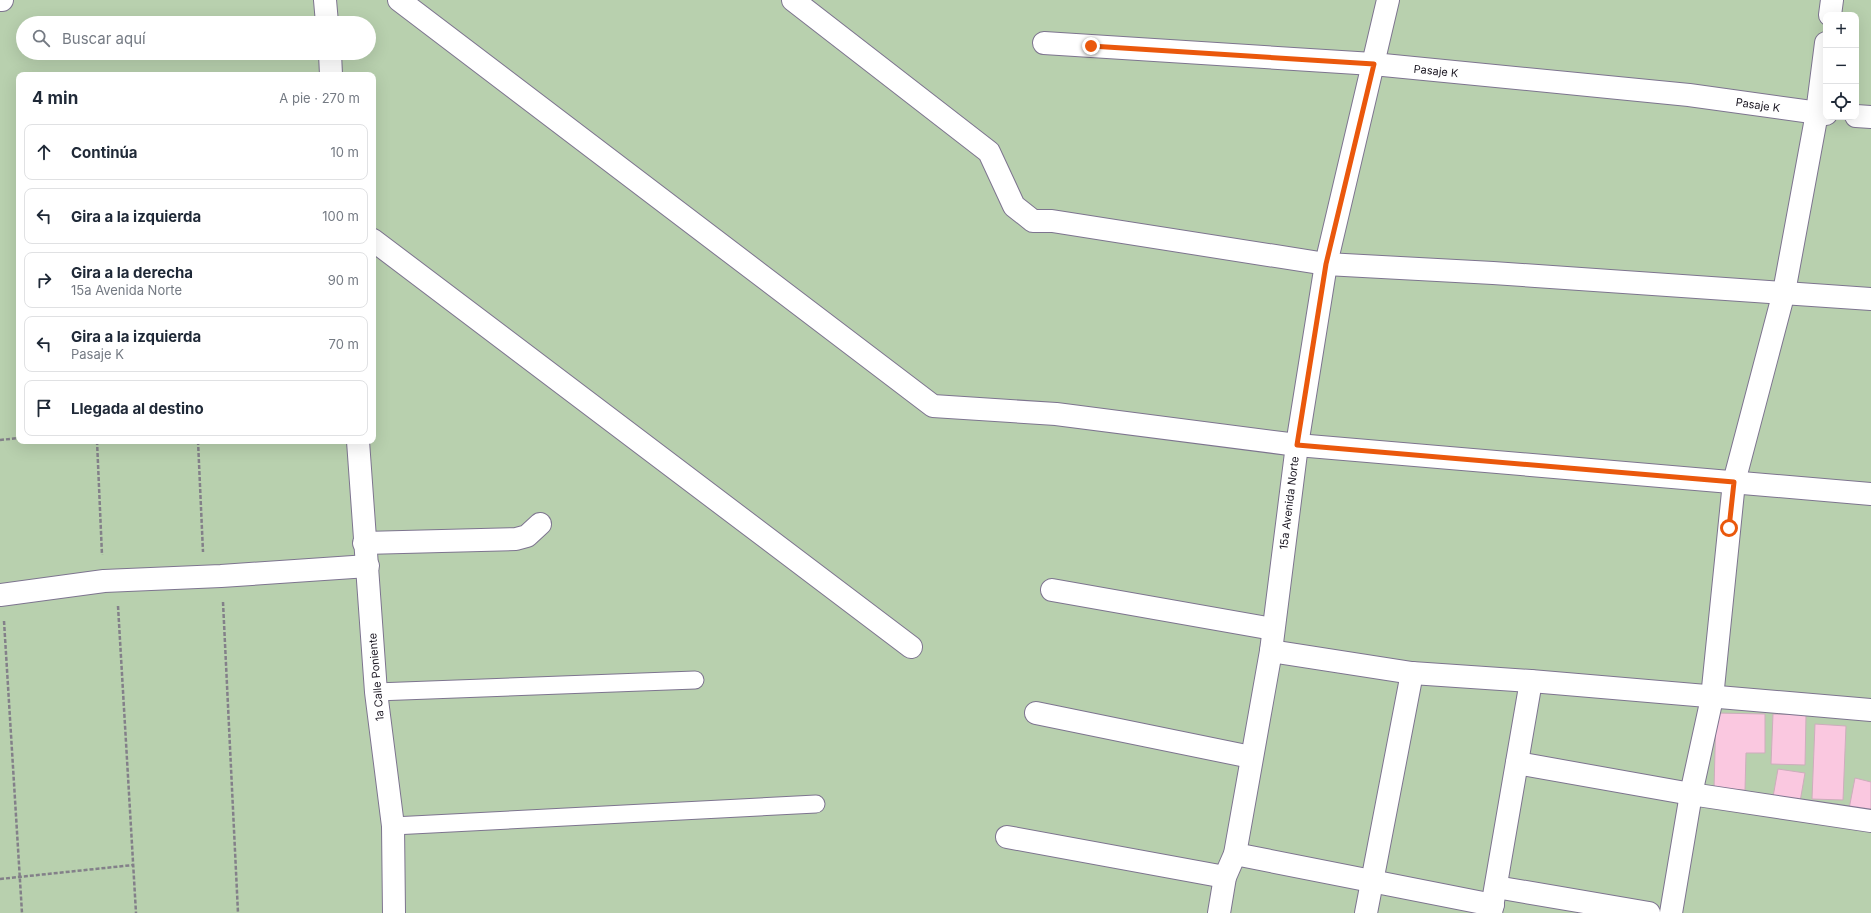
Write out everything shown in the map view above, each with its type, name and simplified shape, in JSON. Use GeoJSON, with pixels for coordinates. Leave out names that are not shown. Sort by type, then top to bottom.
{"type":"FeatureCollection","features":[{"type":"Feature","properties":{"kind":"street"},"geometry":{"type":"LineString","coordinates":[[325,0],[326,16]]}},
{"type":"Feature","properties":{"kind":"street"},"geometry":{"type":"LineString","coordinates":[[399,0],[413,9],[933,406],[1056,414],[1297,445],[1871,494]]}},
{"type":"Feature","properties":{"kind":"street"},"geometry":{"type":"LineString","coordinates":[[793,0],[989,152],[1014,206],[1033,222],[1052,222],[1326,264],[1784,292],[1871,299]]}},
{"type":"Feature","properties":{"kind":"street","name":"15a Avenida Norte"},"geometry":{"type":"LineString","coordinates":[[1219,913],[1225,877],[1235,854],[1271,651],[1297,445],[1326,264],[1388,0]]}},
{"type":"Feature","properties":{"kind":"street"},"geometry":{"type":"LineString","coordinates":[[1830,12],[1832,0]]}},
{"type":"Feature","properties":{"kind":"street","name":"Pasaje K"},"geometry":{"type":"LineString","coordinates":[[1044,43],[1374,64],[1689,95],[1822,114]]}},
{"type":"Feature","properties":{"kind":"street"},"geometry":{"type":"LineString","coordinates":[[1671,913],[1691,794],[1712,698],[1734,482],[1784,292],[1822,114],[1826,48]]}},
{"type":"Feature","properties":{"kind":"street"},"geometry":{"type":"LineString","coordinates":[[331,60],[332,72]]}},
{"type":"Feature","properties":{"kind":"street"},"geometry":{"type":"LineString","coordinates":[[1859,116],[1871,117]]}},
{"type":"Feature","properties":{"kind":"street"},"geometry":{"type":"LineString","coordinates":[[376,242],[911,647]]}},
{"type":"Feature","properties":{"kind":"street","name":"1a Calle Poniente"},"geometry":{"type":"LineString","coordinates":[[358,444],[364,543],[368,566],[376,692],[393,826],[394,913]]}},
{"type":"Feature","properties":{"kind":"street"},"geometry":{"type":"LineString","coordinates":[[364,543],[516,539],[526,536],[540,524]]}},
{"type":"Feature","properties":{"kind":"street"},"geometry":{"type":"LineString","coordinates":[[1,595],[110,581],[368,566]]}},
{"type":"Feature","properties":{"kind":"street"},"geometry":{"type":"LineString","coordinates":[[1052,590],[1273,629]]}},
{"type":"Feature","properties":{"kind":"street"},"geometry":{"type":"LineString","coordinates":[[1271,651],[1412,673],[1531,681],[1712,698],[1871,710]]}},
{"type":"Feature","properties":{"kind":"street"},"geometry":{"type":"LineString","coordinates":[[1366,913],[1412,673]]}},
{"type":"Feature","properties":{"kind":"street"},"geometry":{"type":"LineString","coordinates":[[376,692],[695,680]]}},
{"type":"Feature","properties":{"kind":"street"},"geometry":{"type":"LineString","coordinates":[[1493,902],[1531,681]]}},
{"type":"Feature","properties":{"kind":"street"},"geometry":{"type":"LineString","coordinates":[[1036,713],[1251,757]]}},
{"type":"Feature","properties":{"kind":"street"},"geometry":{"type":"LineString","coordinates":[[1517,762],[1691,794],[1871,821]]}},
{"type":"Feature","properties":{"kind":"street"},"geometry":{"type":"LineString","coordinates":[[393,826],[816,804]]}},
{"type":"Feature","properties":{"kind":"street"},"geometry":{"type":"LineString","coordinates":[[1007,837],[1225,877]]}},
{"type":"Feature","properties":{"kind":"street"},"geometry":{"type":"LineString","coordinates":[[1235,854],[1372,881],[1493,902],[1649,913]]}},
{"type":"Feature","properties":{"kind":"path"},"geometry":{"type":"LineString","coordinates":[[0,440],[16,438]]}},
{"type":"Feature","properties":{"kind":"path"},"geometry":{"type":"LineString","coordinates":[[97,444],[110,581],[136,913]]}},
{"type":"Feature","properties":{"kind":"path"},"geometry":{"type":"LineString","coordinates":[[198,444],[212,576],[238,913]]}},
{"type":"Feature","properties":{"kind":"path"},"geometry":{"type":"LineString","coordinates":[[1,595],[22,913]]}},
{"type":"Feature","properties":{"kind":"path"},"geometry":{"type":"LineString","coordinates":[[0,879],[133,865]]}},
{"type":"Feature","properties":{"kind":"green space"},"geometry":{"type":"Polygon","coordinates":[[[0,0],[1871,0],[1871,913],[0,913],[0,0]]]}},
{"type":"Feature","properties":{"kind":"building"},"geometry":{"type":"Polygon","coordinates":[[[1716,713],[1765,714],[1765,753],[1746,753],[1745,790],[1714,789],[1716,713]]]}},
{"type":"Feature","properties":{"kind":"building"},"geometry":{"type":"Polygon","coordinates":[[[1773,714],[1806,715],[1805,765],[1771,764],[1773,714]]]}},
{"type":"Feature","properties":{"kind":"building"},"geometry":{"type":"Polygon","coordinates":[[[1815,724],[1846,726],[1843,800],[1812,799],[1815,724]]]}},
{"type":"Feature","properties":{"kind":"building"},"geometry":{"type":"Polygon","coordinates":[[[1778,769],[1805,773],[1800,802],[1773,797],[1778,769]]]}},
{"type":"Feature","properties":{"kind":"building"},"geometry":{"type":"Polygon","coordinates":[[[1855,778],[1871,782],[1871,813],[1849,809],[1855,778]]]}},
{"type":"Feature","properties":{"kind":"route"},"geometry":{"type":"LineString","coordinates":[[1091,46],[1374,64],[1326,264],[1297,445],[1734,482],[1729,528]]}}]}
